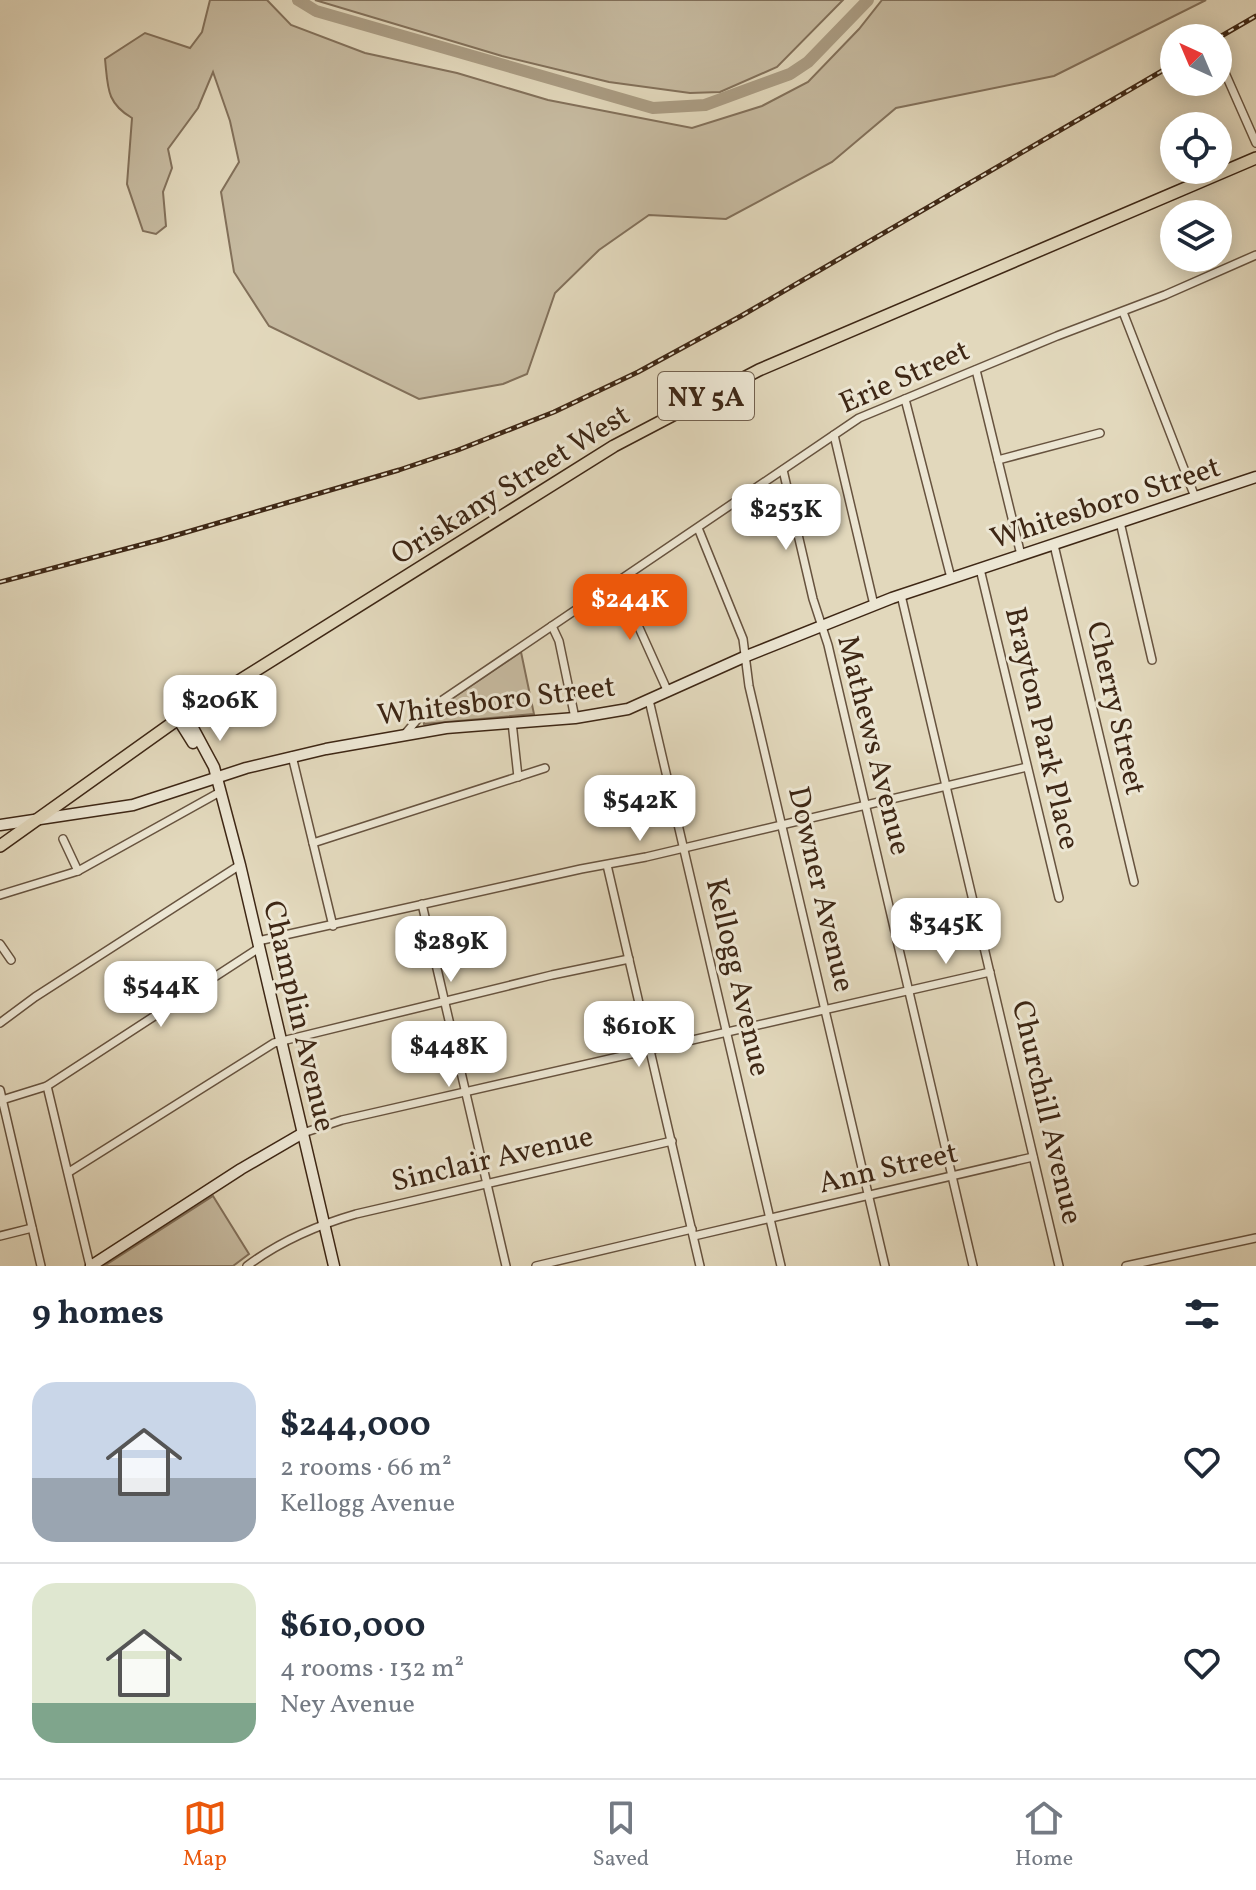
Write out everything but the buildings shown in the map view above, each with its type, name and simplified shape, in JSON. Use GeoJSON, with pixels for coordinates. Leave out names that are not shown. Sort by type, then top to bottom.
{"type":"FeatureCollection","features":[{"type":"Feature","properties":{"kind":"main road","name":"Oriskany Street West"},"geometry":{"type":"LineString","coordinates":[[43,817],[121,757],[195,708],[614,446],[676,411],[809,348],[1256,158]]}},
{"type":"Feature","properties":{"kind":"main road","name":"NY 5A"},"geometry":{"type":"LineString","coordinates":[[0,846],[43,817]]}},
{"type":"Feature","properties":{"kind":"street"},"geometry":{"type":"LineString","coordinates":[[1232,89],[1256,143]]}},
{"type":"Feature","properties":{"kind":"street","name":"Erie Street"},"geometry":{"type":"LineString","coordinates":[[405,734],[422,714],[859,418],[1256,255]]}},
{"type":"Feature","properties":{"kind":"street"},"geometry":{"type":"LineString","coordinates":[[1123,312],[1195,497]]}},
{"type":"Feature","properties":{"kind":"street"},"geometry":{"type":"LineString","coordinates":[[976,370],[1021,555]]}},
{"type":"Feature","properties":{"kind":"street"},"geometry":{"type":"LineString","coordinates":[[905,399],[951,578]]}},
{"type":"Feature","properties":{"kind":"street"},"geometry":{"type":"LineString","coordinates":[[998,460],[1100,433]]}},
{"type":"Feature","properties":{"kind":"street"},"geometry":{"type":"LineString","coordinates":[[834,435],[874,605]]}},
{"type":"Feature","properties":{"kind":"street","name":"Mathews Avenue"},"geometry":{"type":"LineString","coordinates":[[783,470],[828,645],[973,1266]]}},
{"type":"Feature","properties":{"kind":"street","name":"Whitesboro Street"},"geometry":{"type":"LineString","coordinates":[[0,825],[133,805],[292,756],[405,734],[616,712],[901,595],[1256,477]]}},
{"type":"Feature","properties":{"kind":"street"},"geometry":{"type":"LineString","coordinates":[[1120,522],[1152,660]]}},
{"type":"Feature","properties":{"kind":"street","name":"Downer Avenue"},"geometry":{"type":"LineString","coordinates":[[698,528],[743,639],[749,686],[885,1266]]}},
{"type":"Feature","properties":{"kind":"street","name":"Cherry Street"},"geometry":{"type":"LineString","coordinates":[[1054,545],[1134,882]]}},
{"type":"Feature","properties":{"kind":"street","name":"Brayton Park Place"},"geometry":{"type":"LineString","coordinates":[[980,569],[1059,898]]}},
{"type":"Feature","properties":{"kind":"street"},"geometry":{"type":"LineString","coordinates":[[618,581],[668,692]]}},
{"type":"Feature","properties":{"kind":"street","name":"Churchill Avenue"},"geometry":{"type":"LineString","coordinates":[[901,595],[1059,1266]]}},
{"type":"Feature","properties":{"kind":"street"},"geometry":{"type":"LineString","coordinates":[[552,626],[559,641],[575,718]]}},
{"type":"Feature","properties":{"kind":"street","name":"Kellogg Avenue"},"geometry":{"type":"LineString","coordinates":[[649,700],[781,1266]]}},
{"type":"Feature","properties":{"kind":"street","name":"Champlin Avenue"},"geometry":{"type":"LineString","coordinates":[[195,708],[192,726],[214,767],[240,865],[334,1266]]}},
{"type":"Feature","properties":{"kind":"street","name":"Champlin Avenue"},"geometry":{"type":"LineString","coordinates":[[178,719],[216,777]]}},
{"type":"Feature","properties":{"kind":"street"},"geometry":{"type":"LineString","coordinates":[[512,722],[518,777]]}},
{"type":"Feature","properties":{"kind":"street"},"geometry":{"type":"LineString","coordinates":[[292,756],[333,926]]}},
{"type":"Feature","properties":{"kind":"street"},"geometry":{"type":"LineString","coordinates":[[2,1100],[47,1086],[259,945],[422,904],[684,849],[1027,767]]}},
{"type":"Feature","properties":{"kind":"street"},"geometry":{"type":"LineString","coordinates":[[313,843],[545,768]]}},
{"type":"Feature","properties":{"kind":"street"},"geometry":{"type":"LineString","coordinates":[[0,895],[78,871],[220,792]]}},
{"type":"Feature","properties":{"kind":"street"},"geometry":{"type":"LineString","coordinates":[[63,839],[78,871]]}},
{"type":"Feature","properties":{"kind":"street"},"geometry":{"type":"LineString","coordinates":[[0,1023],[36,996],[240,865]]}},
{"type":"Feature","properties":{"kind":"street"},"geometry":{"type":"LineString","coordinates":[[607,865],[700,1266]]}},
{"type":"Feature","properties":{"kind":"street"},"geometry":{"type":"LineString","coordinates":[[422,904],[506,1266]]}},
{"type":"Feature","properties":{"kind":"street"},"geometry":{"type":"LineString","coordinates":[[0,944],[11,960]]}},
{"type":"Feature","properties":{"kind":"street"},"geometry":{"type":"LineString","coordinates":[[69,1172],[265,1048],[281,1041],[629,959]]}},
{"type":"Feature","properties":{"kind":"street"},"geometry":{"type":"LineString","coordinates":[[47,1086],[91,1266],[241,1169],[303,1133],[342,1120],[990,972]]}},
{"type":"Feature","properties":{"kind":"street"},"geometry":{"type":"LineString","coordinates":[[0,1090],[41,1266]]}},
{"type":"Feature","properties":{"kind":"street","name":"Sinclair Avenue"},"geometry":{"type":"LineString","coordinates":[[247,1266],[324,1224],[356,1214],[672,1141]]}},
{"type":"Feature","properties":{"kind":"street","name":"Ann Street"},"geometry":{"type":"LineString","coordinates":[[536,1266],[693,1232],[770,1220],[1033,1157]]}},
{"type":"Feature","properties":{"kind":"street"},"geometry":{"type":"LineString","coordinates":[[0,1236],[32,1228]]}},
{"type":"Feature","properties":{"kind":"street"},"geometry":{"type":"LineString","coordinates":[[1126,1266],[1256,1238]]}},
{"type":"Feature","properties":{"kind":"shaded area"},"geometry":{"type":"Polygon","coordinates":[[[210,0],[267,0],[291,25],[365,53],[457,73],[548,100],[692,128],[762,106],[808,82],[882,0],[1206,0],[1054,76],[896,108],[832,162],[726,219],[649,215],[599,250],[555,293],[527,374],[503,384],[419,399],[269,326],[234,272],[221,192],[239,162],[230,121],[213,72],[198,108],[168,149],[172,168],[163,192],[166,226],[156,234],[143,231],[127,184],[132,118],[113,100],[105,59],[145,33],[190,48],[202,32],[210,0]]]}},
{"type":"Feature","properties":{"kind":"shaded area"},"geometry":{"type":"Polygon","coordinates":[[[315,0],[843,0],[777,67],[720,92],[690,93],[609,82],[502,56],[315,0]]]}},
{"type":"Feature","properties":{"kind":"shaded area"},"geometry":{"type":"Polygon","coordinates":[[[521,652],[534,714],[424,724],[423,718],[521,652]]]}},
{"type":"Feature","properties":{"kind":"shaded area"},"geometry":{"type":"Polygon","coordinates":[[[213,1196],[249,1254],[233,1266],[104,1266],[213,1196]]]}},
{"type":"Feature","properties":{"kind":"waterway"},"geometry":{"type":"LineString","coordinates":[[298,0],[316,11],[653,108],[705,105],[790,74],[808,62],[868,0]]}},
{"type":"Feature","properties":{"kind":"railway"},"geometry":{"type":"LineString","coordinates":[[1232,30],[1256,16]]}},
{"type":"Feature","properties":{"kind":"railway"},"geometry":{"type":"LineString","coordinates":[[0,582],[163,539],[399,470],[554,412],[638,372],[741,316],[1160,72]]}}]}
